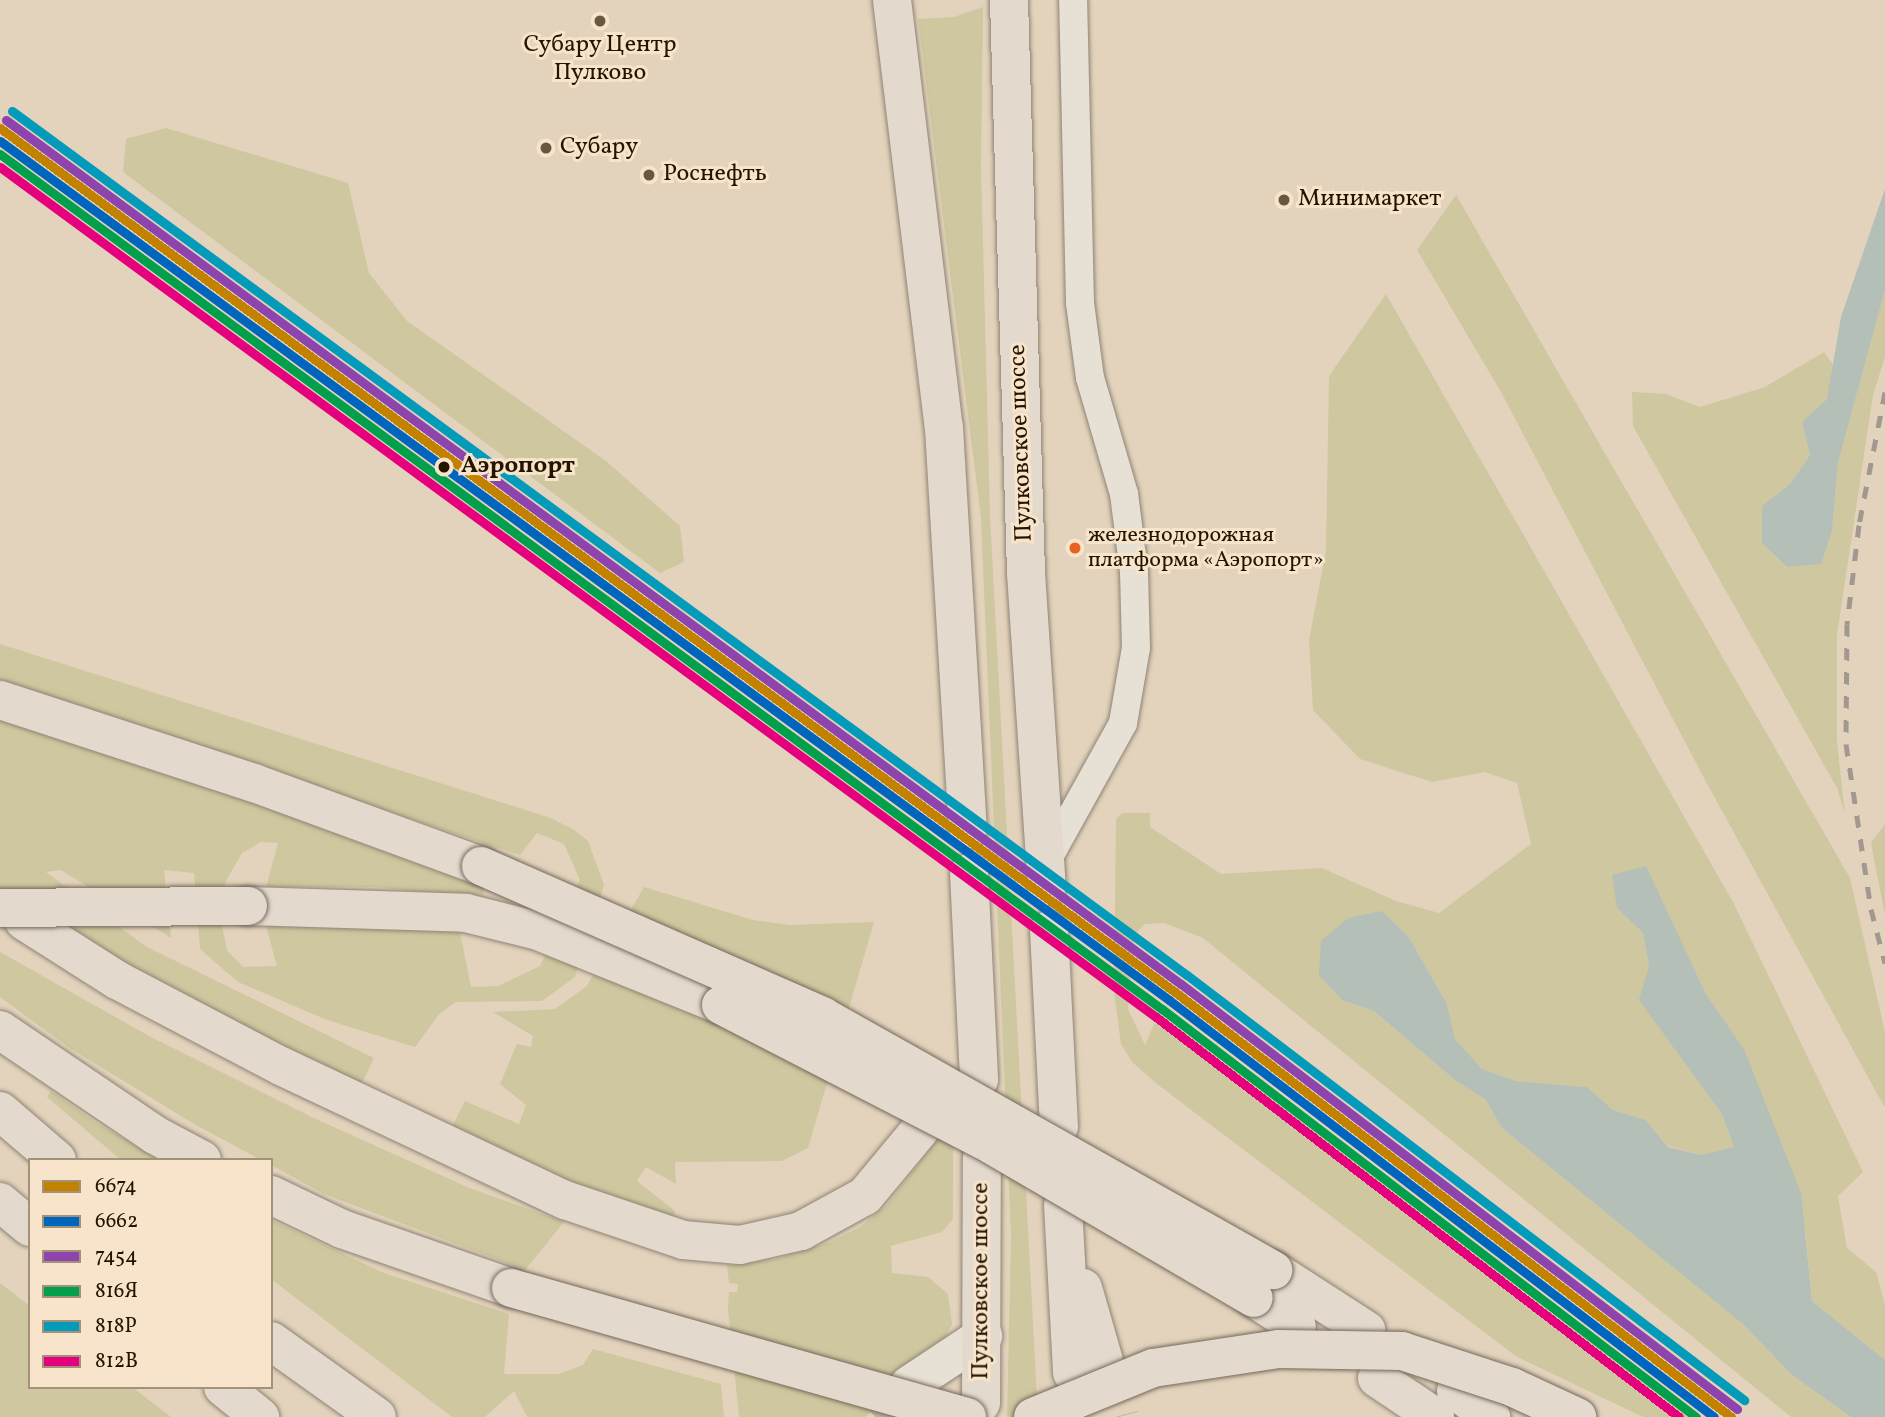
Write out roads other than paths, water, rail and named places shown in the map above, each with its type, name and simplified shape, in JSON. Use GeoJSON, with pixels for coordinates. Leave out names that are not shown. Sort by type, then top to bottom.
{"type":"FeatureCollection","features":[{"type":"Feature","properties":{"kind":"main road"},"geometry":{"type":"LineString","coordinates":[[892,0],[944,428],[968,829]]}},
{"type":"Feature","properties":{"kind":"main road","name":"Пулковское шоссе"},"geometry":{"type":"LineString","coordinates":[[1009,0],[1026,573],[1046,875]]}},
{"type":"Feature","properties":{"kind":"main road"},"geometry":{"type":"LineString","coordinates":[[0,700],[254,783],[481,866],[822,1016],[1263,1284],[1297,1326]]}},
{"type":"Feature","properties":{"kind":"main road"},"geometry":{"type":"LineString","coordinates":[[970,873],[973,1068]]}},
{"type":"Feature","properties":{"kind":"main road"},"geometry":{"type":"LineString","coordinates":[[12,914],[435,909],[538,931],[721,1005],[1263,1284],[1366,1330]]}},
{"type":"Feature","properties":{"kind":"main road"},"geometry":{"type":"LineString","coordinates":[[12,914],[117,980],[281,1066],[565,1200],[683,1240],[740,1245],[801,1231],[864,1196],[924,1125]]}},
{"type":"Feature","properties":{"kind":"main road"},"geometry":{"type":"LineString","coordinates":[[1049,930],[1059,1127]]}},
{"type":"Feature","properties":{"kind":"main road"},"geometry":{"type":"LineString","coordinates":[[0,1030],[134,1122],[198,1158]]}},
{"type":"Feature","properties":{"kind":"main road"},"geometry":{"type":"LineString","coordinates":[[0,1111],[55,1158]]}},
{"type":"Feature","properties":{"kind":"main road","name":"Пулковское шоссе"},"geometry":{"type":"LineString","coordinates":[[974,1410],[983,1336],[982,1158]]}},
{"type":"Feature","properties":{"kind":"main road"},"geometry":{"type":"LineString","coordinates":[[273,1196],[365,1238],[511,1287],[974,1410]]}},
{"type":"Feature","properties":{"kind":"main road"},"geometry":{"type":"LineString","coordinates":[[0,1202],[28,1225]]}},
{"type":"Feature","properties":{"kind":"main road"},"geometry":{"type":"LineString","coordinates":[[1064,1212],[1088,1367]]}},
{"type":"Feature","properties":{"kind":"main road"},"geometry":{"type":"LineString","coordinates":[[281,1348],[377,1417]]}},
{"type":"Feature","properties":{"kind":"main road"},"geometry":{"type":"LineString","coordinates":[[1033,1417],[1153,1368],[1279,1349],[1402,1351],[1512,1387],[1577,1417]]}},
{"type":"Feature","properties":{"kind":"main road"},"geometry":{"type":"LineString","coordinates":[[1377,1378],[1445,1404],[1491,1417]]}},
{"type":"Feature","properties":{"kind":"street"},"geometry":{"type":"LineString","coordinates":[[1046,875],[1123,723],[1136,648],[1134,572],[1124,494],[1090,378],[1080,303],[1073,0]]}},
{"type":"Feature","properties":{"kind":"street"},"geometry":{"type":"LineString","coordinates":[[909,1385],[983,1336]]}},
{"type":"Feature","properties":{"kind":"tunnel"},"geometry":{"type":"LineString","coordinates":[[1104,1361],[1120,1417]]}},
{"type":"Feature","properties":{"kind":"tunnel"},"geometry":{"type":"LineString","coordinates":[[875,1417],[909,1385]]}},
{"type":"Feature","properties":{"kind":"railway"},"geometry":{"type":"LineString","coordinates":[[1885,392],[1859,525],[1847,624],[1846,744],[1871,909],[1885,963]]}},
{"type":"Feature","properties":{"kind":"place","name":"Субару Центр Пулково"},"geometry":{"type":"Point","coordinates":[600,21]}},
{"type":"Feature","properties":{"kind":"place","name":"Субару"},"geometry":{"type":"Point","coordinates":[546,148]}},
{"type":"Feature","properties":{"kind":"place","name":"Роснефть"},"geometry":{"type":"Point","coordinates":[649,175]}},
{"type":"Feature","properties":{"kind":"place","name":"Минимаркет"},"geometry":{"type":"Point","coordinates":[1284,200]}},
{"type":"Feature","properties":{"kind":"place","name":"Аэропорт"},"geometry":{"type":"Point","coordinates":[444,467]}},
{"type":"Feature","properties":{"kind":"place","name":"железнодорожная платформа «Аэропорт»"},"geometry":{"type":"Point","coordinates":[1075,548]}}]}
